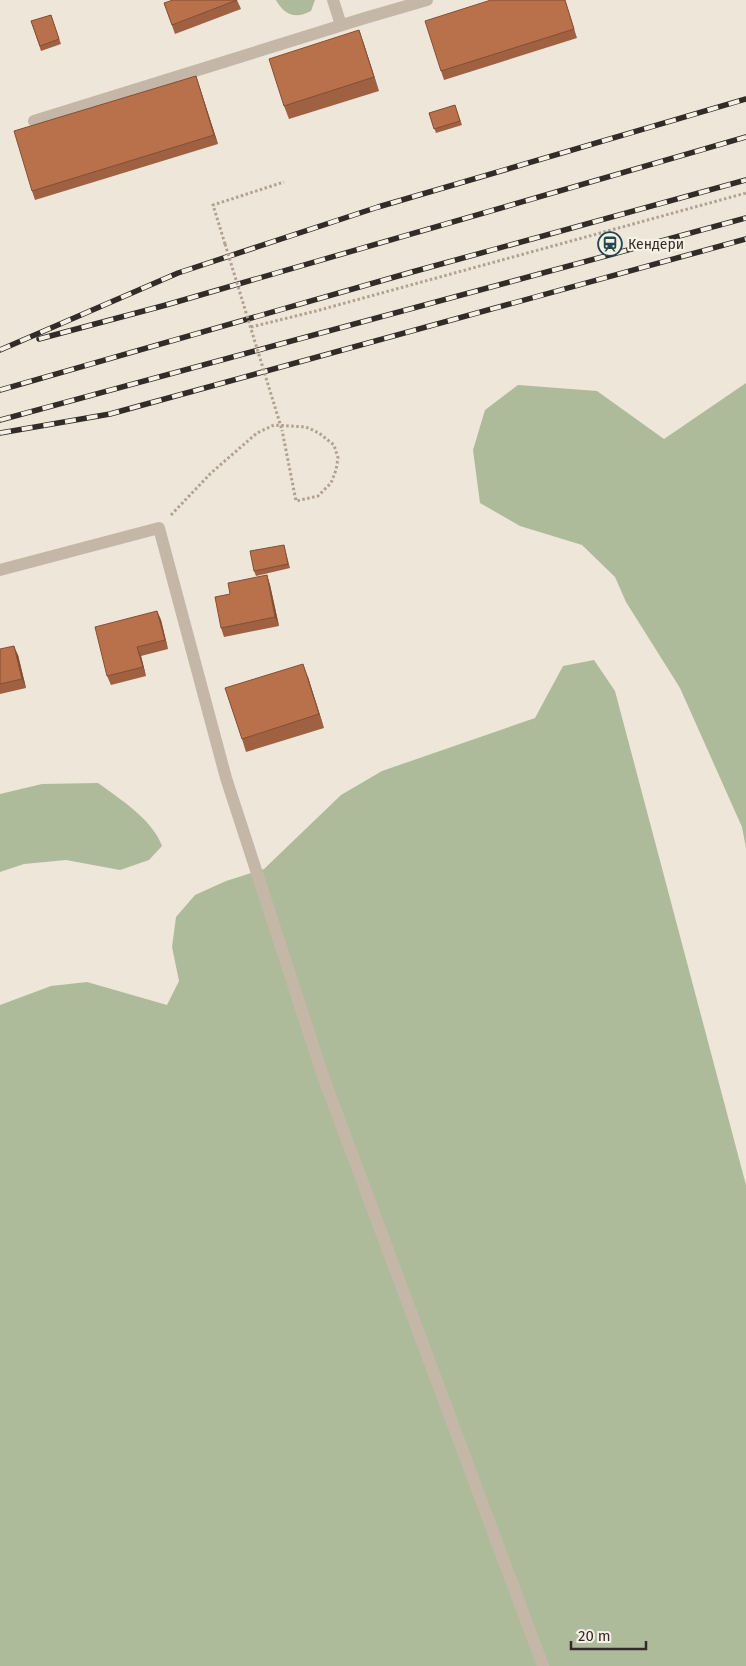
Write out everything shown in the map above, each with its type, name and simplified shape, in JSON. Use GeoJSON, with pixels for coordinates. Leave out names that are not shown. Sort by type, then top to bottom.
{"type":"FeatureCollection","features":[{"type":"Feature","properties":{"kind":"street"},"geometry":{"type":"LineString","coordinates":[[333,0],[341,25]]}},
{"type":"Feature","properties":{"kind":"street"},"geometry":{"type":"LineString","coordinates":[[34,121],[341,25],[428,0]]}},
{"type":"Feature","properties":{"kind":"street"},"geometry":{"type":"LineString","coordinates":[[0,570],[159,528],[226,778],[320,1067],[543,1666]]}},
{"type":"Feature","properties":{"kind":"path"},"geometry":{"type":"LineString","coordinates":[[159,528],[211,473],[257,433],[274,425],[306,427],[319,432],[334,445],[338,458],[332,483],[318,496],[296,501],[282,430],[251,327],[213,204],[284,182]]}},
{"type":"Feature","properties":{"kind":"path"},"geometry":{"type":"LineString","coordinates":[[251,327],[746,193]]}},
{"type":"Feature","properties":{"kind":"green space"},"geometry":{"type":"Polygon","coordinates":[[[276,0],[315,0],[311,11],[296,15],[283,10],[276,0]]]}},
{"type":"Feature","properties":{"kind":"green space"},"geometry":{"type":"Polygon","coordinates":[[[746,383],[746,848],[742,827],[680,688],[626,602],[615,577],[582,545],[520,526],[480,503],[473,450],[485,410],[518,385],[597,391],[664,439],[746,383]]]}},
{"type":"Feature","properties":{"kind":"green space"},"geometry":{"type":"Polygon","coordinates":[[[594,660],[615,691],[746,1185],[746,1666],[0,1666],[0,1005],[51,986],[87,982],[167,1005],[179,981],[172,947],[176,917],[195,895],[226,881],[264,869],[341,795],[382,771],[535,718],[563,666],[594,660]]]}},
{"type":"Feature","properties":{"kind":"green space"},"geometry":{"type":"Polygon","coordinates":[[[98,783],[135,811],[158,836],[162,846],[149,860],[120,870],[66,860],[24,864],[0,872],[0,794],[42,784],[98,783]]]}},
{"type":"Feature","properties":{"kind":"building"},"geometry":{"type":"Polygon","coordinates":[[[173,0],[237,0],[172,25],[164,3],[173,0]]]}},
{"type":"Feature","properties":{"kind":"building"},"geometry":{"type":"Polygon","coordinates":[[[491,0],[565,0],[574,29],[441,71],[425,21],[491,0]]]}},
{"type":"Feature","properties":{"kind":"building"},"geometry":{"type":"Polygon","coordinates":[[[51,15],[59,39],[40,46],[31,21],[51,15]]]}},
{"type":"Feature","properties":{"kind":"building"},"geometry":{"type":"Polygon","coordinates":[[[359,30],[374,77],[284,106],[269,59],[359,30]]]}},
{"type":"Feature","properties":{"kind":"building"},"geometry":{"type":"Polygon","coordinates":[[[196,76],[214,135],[32,191],[14,131],[196,76]]]}},
{"type":"Feature","properties":{"kind":"building"},"geometry":{"type":"Polygon","coordinates":[[[455,105],[460,121],[434,129],[429,113],[455,105]]]}},
{"type":"Feature","properties":{"kind":"building"},"geometry":{"type":"Polygon","coordinates":[[[284,545],[288,564],[254,571],[250,551],[284,545]]]}},
{"type":"Feature","properties":{"kind":"building"},"geometry":{"type":"Polygon","coordinates":[[[267,575],[275,617],[221,628],[215,597],[230,594],[228,583],[267,575]]]}},
{"type":"Feature","properties":{"kind":"building"},"geometry":{"type":"Polygon","coordinates":[[[157,611],[165,640],[137,647],[143,667],[107,676],[95,627],[157,611]]]}},
{"type":"Feature","properties":{"kind":"building"},"geometry":{"type":"Polygon","coordinates":[[[14,646],[22,679],[0,684],[0,649],[14,646]]]}},
{"type":"Feature","properties":{"kind":"building"},"geometry":{"type":"Polygon","coordinates":[[[303,664],[319,714],[242,739],[225,688],[303,664]]]}},
{"type":"Feature","properties":{"kind":"railway"},"geometry":{"type":"LineString","coordinates":[[0,350],[178,273],[378,207],[746,99]]}},
{"type":"Feature","properties":{"kind":"railway"},"geometry":{"type":"LineString","coordinates":[[39,339],[166,305],[746,137]]}},
{"type":"Feature","properties":{"kind":"railway"},"geometry":{"type":"LineString","coordinates":[[0,390],[412,272],[746,180]]}},
{"type":"Feature","properties":{"kind":"railway"},"geometry":{"type":"LineString","coordinates":[[0,420],[746,218]]}},
{"type":"Feature","properties":{"kind":"railway"},"geometry":{"type":"LineString","coordinates":[[0,433],[110,414],[746,239]]}},
{"type":"Feature","properties":{"kind":"place","name":"Кендери"},"geometry":{"type":"Point","coordinates":[610,244]}}]}
